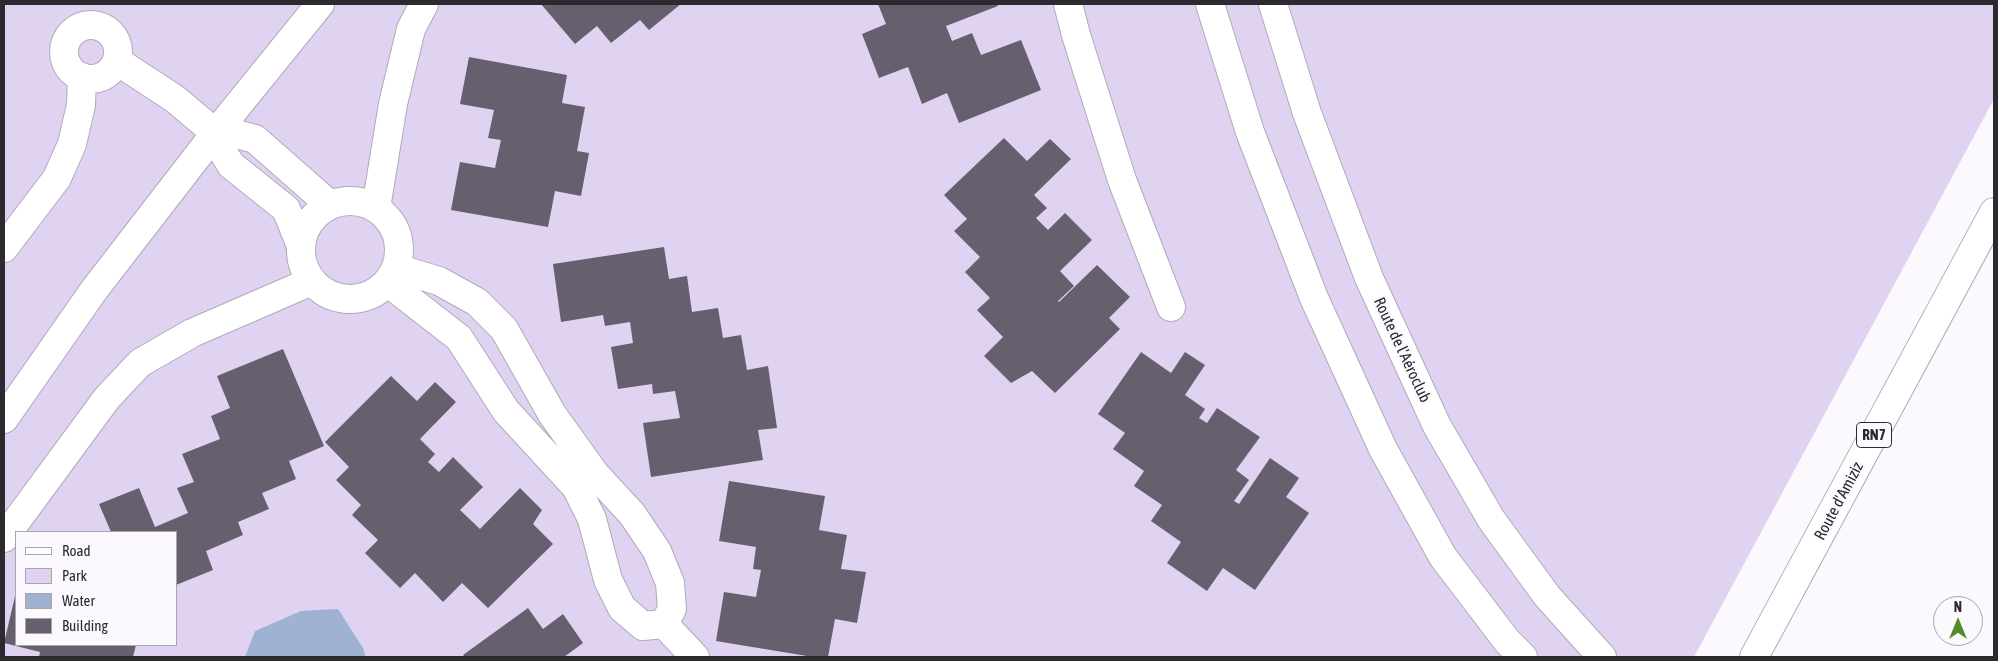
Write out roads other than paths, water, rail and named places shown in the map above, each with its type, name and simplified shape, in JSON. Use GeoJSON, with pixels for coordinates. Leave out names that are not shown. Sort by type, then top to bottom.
{"type":"FeatureCollection","features":[{"type":"Feature","properties":{"kind":"street"},"geometry":{"type":"LineString","coordinates":[[4,419],[94,290],[213,130],[320,4]]}},
{"type":"Feature","properties":{"kind":"street"},"geometry":{"type":"LineString","coordinates":[[376,208],[394,104],[412,29],[424,4]]}},
{"type":"Feature","properties":{"kind":"street"},"geometry":{"type":"LineString","coordinates":[[1068,4],[1122,180],[1171,307]]}},
{"type":"Feature","properties":{"kind":"street"},"geometry":{"type":"LineString","coordinates":[[1210,4],[1250,132],[1311,289],[1384,449],[1443,557],[1507,641],[1523,657]]}},
{"type":"Feature","properties":{"kind":"street","name":"Route de l’Aéroclub"},"geometry":{"type":"LineString","coordinates":[[1273,4],[1307,113],[1369,278],[1437,426],[1492,520],[1547,596],[1602,657]]}},
{"type":"Feature","properties":{"kind":"street"},"geometry":{"type":"LineString","coordinates":[[99,15],[117,44],[116,61],[113,68],[99,78],[82,77],[68,67],[65,60],[65,43],[76,29],[99,15]]}},
{"type":"Feature","properties":{"kind":"street"},"geometry":{"type":"LineString","coordinates":[[116,61],[175,99],[213,130],[231,165],[286,209],[301,246],[305,270],[312,281],[325,292],[341,298],[358,298],[374,292],[392,275],[400,254],[394,228],[386,216],[376,208],[361,202],[346,201],[330,204],[319,212],[310,221],[304,233],[301,246]]}},
{"type":"Feature","properties":{"kind":"street"},"geometry":{"type":"LineString","coordinates":[[4,248],[56,178],[72,144],[82,105],[82,77]]}},
{"type":"Feature","properties":{"kind":"street"},"geometry":{"type":"LineString","coordinates":[[213,130],[254,139],[330,204]]}},
{"type":"Feature","properties":{"kind":"street","name":"Route d'Amiziz"},"geometry":{"type":"LineString","coordinates":[[1754,657],[1994,212]]}},
{"type":"Feature","properties":{"kind":"street"},"geometry":{"type":"LineString","coordinates":[[392,275],[458,338],[506,410],[576,487],[592,519],[608,580],[622,608],[643,626],[664,624]]}},
{"type":"Feature","properties":{"kind":"street"},"geometry":{"type":"LineString","coordinates":[[392,275],[439,281],[478,302],[504,329],[552,414],[595,474],[632,514],[658,551],[670,582],[672,609],[664,624]]}},
{"type":"Feature","properties":{"kind":"street"},"geometry":{"type":"LineString","coordinates":[[4,538],[107,398],[140,362],[192,333],[312,281]]}},
{"type":"Feature","properties":{"kind":"street"},"geometry":{"type":"LineString","coordinates":[[664,624],[694,657]]}},
{"type":"Feature","properties":{"kind":"water"},"geometry":{"type":"Polygon","coordinates":[[[338,609],[363,648],[366,657],[245,657],[255,631],[301,611],[338,609]]]}}]}
